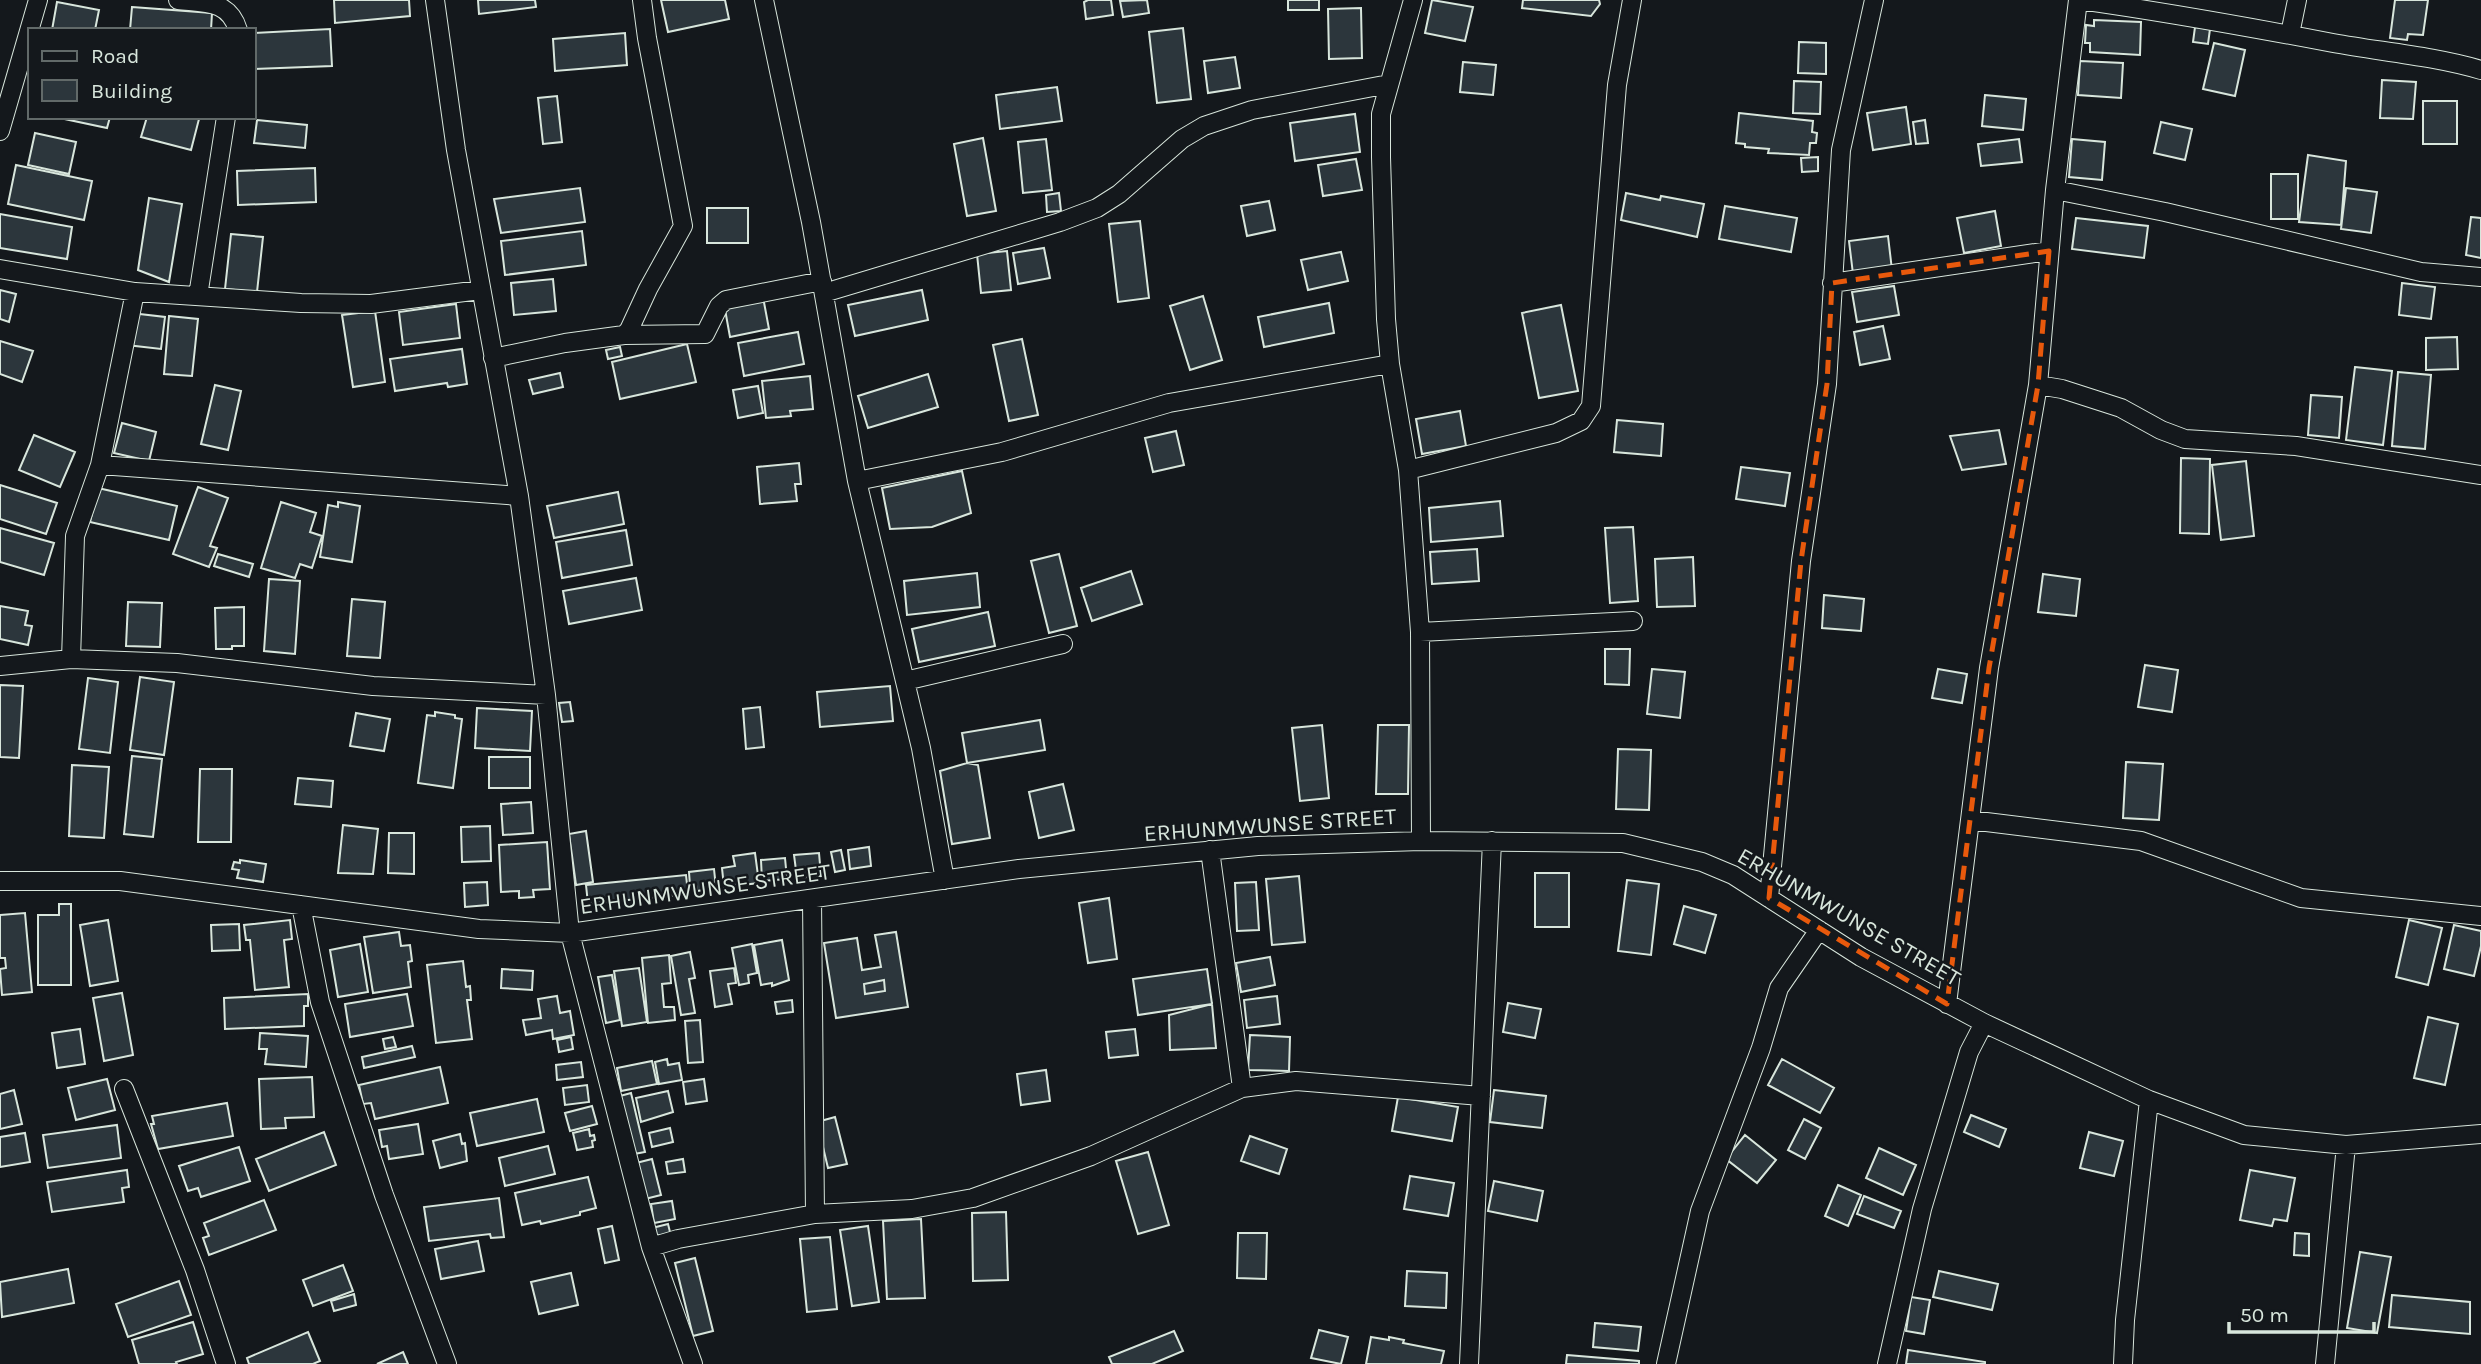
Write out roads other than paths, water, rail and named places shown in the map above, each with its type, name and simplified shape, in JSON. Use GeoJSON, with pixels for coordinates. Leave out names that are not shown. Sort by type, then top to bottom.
{"type":"FeatureCollection","features":[{"type":"Feature","properties":{"kind":"street"},"geometry":{"type":"LineString","coordinates":[[30,28],[38,0]]}},
{"type":"Feature","properties":{"kind":"street"},"geometry":{"type":"LineString","coordinates":[[178,0],[218,5],[234,17],[237,28]]}},
{"type":"Feature","properties":{"kind":"street"},"geometry":{"type":"LineString","coordinates":[[435,0],[456,150],[519,496],[546,695],[570,933],[651,1247],[693,1364]]}},
{"type":"Feature","properties":{"kind":"street"},"geometry":{"type":"LineString","coordinates":[[624,335],[683,226],[642,0]]}},
{"type":"Feature","properties":{"kind":"street"},"geometry":{"type":"LineString","coordinates":[[764,0],[823,287],[857,481],[921,748],[945,880]]}},
{"type":"Feature","properties":{"kind":"street"},"geometry":{"type":"LineString","coordinates":[[1413,0],[1381,114],[1381,156],[1386,319],[1390,364],[1408,470],[1420,632],[1421,841]]}},
{"type":"Feature","properties":{"kind":"street"},"geometry":{"type":"LineString","coordinates":[[1408,470],[1556,433],[1581,421],[1591,406],[1617,85],[1632,0]]}},
{"type":"Feature","properties":{"kind":"street"},"geometry":{"type":"LineString","coordinates":[[1769,898],[1801,561],[1827,384],[1841,150],[1874,0]]}},
{"type":"Feature","properties":{"kind":"street"},"geometry":{"type":"LineString","coordinates":[[1947,1003],[1989,668],[2038,385],[2054,190],[2079,0],[2200,17],[2451,61],[2481,69]]}},
{"type":"Feature","properties":{"kind":"street"},"geometry":{"type":"LineString","coordinates":[[2290,34],[2297,0]]}},
{"type":"Feature","properties":{"kind":"street"},"geometry":{"type":"LineString","coordinates":[[0,131],[28,34]]}},
{"type":"Feature","properties":{"kind":"street"},"geometry":{"type":"LineString","coordinates":[[493,358],[565,343],[624,335],[705,334],[719,306],[726,300],[823,287],[1059,222],[1097,208],[1119,194],[1182,139],[1204,126],[1252,110],[1389,85]]}},
{"type":"Feature","properties":{"kind":"street"},"geometry":{"type":"LineString","coordinates":[[198,296],[226,119]]}},
{"type":"Feature","properties":{"kind":"street"},"geometry":{"type":"LineString","coordinates":[[2054,190],[2165,212],[2421,272],[2481,277]]}},
{"type":"Feature","properties":{"kind":"street"},"geometry":{"type":"LineString","coordinates":[[1832,283],[2049,251]]}},
{"type":"Feature","properties":{"kind":"street"},"geometry":{"type":"LineString","coordinates":[[0,269],[135,292],[301,303],[371,304],[480,289]]}},
{"type":"Feature","properties":{"kind":"street"},"geometry":{"type":"LineString","coordinates":[[72,659],[75,536],[100,465],[135,292]]}},
{"type":"Feature","properties":{"kind":"street"},"geometry":{"type":"LineString","coordinates":[[857,481],[1002,452],[1169,403],[1390,364]]}},
{"type":"Feature","properties":{"kind":"street"},"geometry":{"type":"LineString","coordinates":[[2038,385],[2062,389],[2121,408],[2161,430],[2185,439],[2296,446],[2481,475]]}},
{"type":"Feature","properties":{"kind":"street"},"geometry":{"type":"LineString","coordinates":[[100,465],[519,496]]}},
{"type":"Feature","properties":{"kind":"street"},"geometry":{"type":"LineString","coordinates":[[1420,632],[1633,621]]}},
{"type":"Feature","properties":{"kind":"street"},"geometry":{"type":"LineString","coordinates":[[905,681],[1063,644]]}},
{"type":"Feature","properties":{"kind":"street"},"geometry":{"type":"LineString","coordinates":[[0,666],[72,659],[177,663],[373,686],[546,695]]}},
{"type":"Feature","properties":{"kind":"street"},"geometry":{"type":"LineString","coordinates":[[1970,820],[2141,841],[2301,898],[2481,916]]}},
{"type":"Feature","properties":{"kind":"street","name":"ERHUNMWUNSE STREET"},"geometry":{"type":"LineString","coordinates":[[0,881],[120,881],[479,929],[570,933],[1019,869],[1210,850],[1421,841],[1623,843],[1702,862],[1733,875],[1861,957],[1984,1023],[2149,1100],[2244,1135],[2346,1145],[2481,1133]]}},
{"type":"Feature","properties":{"kind":"street"},"geometry":{"type":"LineString","coordinates":[[1469,1364],[1492,841]]}},
{"type":"Feature","properties":{"kind":"street"},"geometry":{"type":"LineString","coordinates":[[1210,850],[1242,1088]]}},
{"type":"Feature","properties":{"kind":"street"},"geometry":{"type":"LineString","coordinates":[[812,899],[815,1214]]}},
{"type":"Feature","properties":{"kind":"street"},"geometry":{"type":"LineString","coordinates":[[301,905],[320,1002],[384,1195],[447,1364]]}},
{"type":"Feature","properties":{"kind":"street"},"geometry":{"type":"LineString","coordinates":[[1666,1364],[1700,1210],[1761,1048],[1779,988],[1819,930]]}},
{"type":"Feature","properties":{"kind":"street"},"geometry":{"type":"LineString","coordinates":[[1887,1364],[1922,1209],[1969,1052],[1984,1023]]}},
{"type":"Feature","properties":{"kind":"street"},"geometry":{"type":"LineString","coordinates":[[651,1247],[678,1239],[815,1214],[912,1209],[973,1198],[1091,1156],[1242,1088],[1296,1081],[1481,1096]]}},
{"type":"Feature","properties":{"kind":"street"},"geometry":{"type":"LineString","coordinates":[[124,1088],[195,1270],[226,1364]]}},
{"type":"Feature","properties":{"kind":"street"},"geometry":{"type":"LineString","coordinates":[[2123,1364],[2149,1100]]}},
{"type":"Feature","properties":{"kind":"street"},"geometry":{"type":"LineString","coordinates":[[2325,1364],[2346,1145]]}}]}
